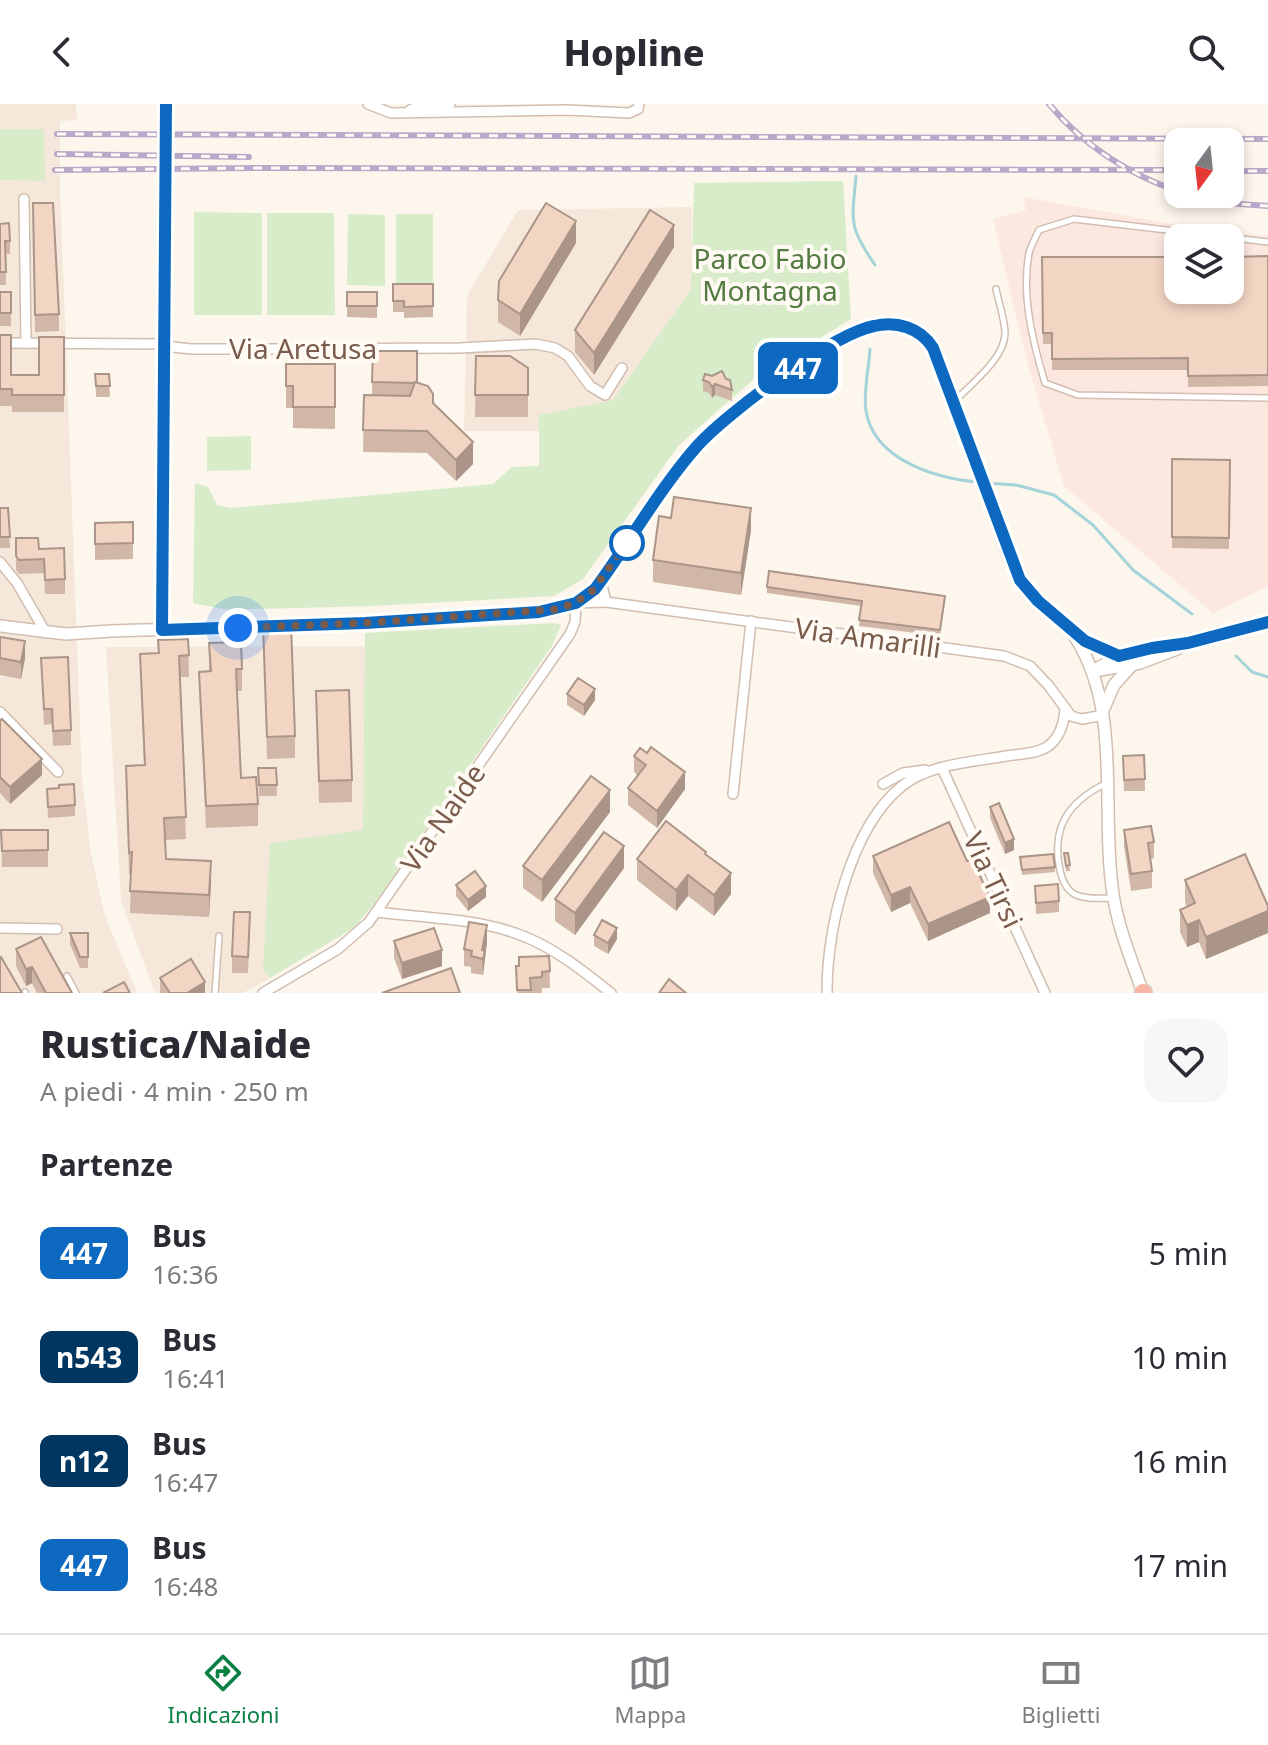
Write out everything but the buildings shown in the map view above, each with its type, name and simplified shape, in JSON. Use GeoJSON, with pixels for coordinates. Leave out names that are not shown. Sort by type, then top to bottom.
{"type":"FeatureCollection","features":[{"type":"Feature","properties":{"kind":"street"},"geometry":{"type":"LineString","coordinates":[[165,104],[165,125]]}},
{"type":"Feature","properties":{"kind":"street"},"geometry":{"type":"LineString","coordinates":[[368,104],[381,111],[403,112],[567,110],[629,113],[636,111],[639,104]]}},
{"type":"Feature","properties":{"kind":"street"},"geometry":{"type":"LineString","coordinates":[[403,112],[426,104],[450,104]]}},
{"type":"Feature","properties":{"kind":"street"},"geometry":{"type":"LineString","coordinates":[[162,630],[165,176]]}},
{"type":"Feature","properties":{"kind":"street"},"geometry":{"type":"LineString","coordinates":[[24,199],[26,343]]}},
{"type":"Feature","properties":{"kind":"street"},"geometry":{"type":"LineString","coordinates":[[0,626],[75,635],[539,612],[576,603],[590,594],[601,581],[698,446],[734,412],[851,335],[871,326],[898,325],[918,332],[929,341],[1020,580],[1072,631],[1097,649],[1119,656]]}},
{"type":"Feature","properties":{"kind":"street","name":"Via Aretusa"},"geometry":{"type":"LineString","coordinates":[[0,343],[164,344],[191,349],[460,348],[536,344],[555,348],[568,356],[590,386],[605,395],[622,368]]}},
{"type":"Feature","properties":{"kind":"street"},"geometry":{"type":"LineString","coordinates":[[0,562],[17,583],[46,633]]}},
{"type":"Feature","properties":{"kind":"street"},"geometry":{"type":"LineString","coordinates":[[601,581],[606,602]]}},
{"type":"Feature","properties":{"kind":"street","name":"Via Amarilli"},"geometry":{"type":"LineString","coordinates":[[576,603],[606,602],[974,651],[1019,661],[1030,666],[1044,680],[1071,716],[1082,719]]}},
{"type":"Feature","properties":{"kind":"street","name":"Via Naide"},"geometry":{"type":"LineString","coordinates":[[263,993],[338,949],[376,912],[570,634],[575,622],[576,603]]}},
{"type":"Feature","properties":{"kind":"street"},"geometry":{"type":"LineString","coordinates":[[733,794],[751,621]]}},
{"type":"Feature","properties":{"kind":"street"},"geometry":{"type":"LineString","coordinates":[[1093,671],[1119,656],[1188,643],[1268,622]]}},
{"type":"Feature","properties":{"kind":"street"},"geometry":{"type":"LineString","coordinates":[[1072,631],[1093,671],[1104,712],[1109,856],[1114,898],[1143,993]]}},
{"type":"Feature","properties":{"kind":"street"},"geometry":{"type":"LineString","coordinates":[[1093,671],[1131,666],[1188,643]]}},
{"type":"Feature","properties":{"kind":"street"},"geometry":{"type":"LineString","coordinates":[[1104,712],[1114,685],[1131,666]]}},
{"type":"Feature","properties":{"kind":"street"},"geometry":{"type":"LineString","coordinates":[[1059,735],[1065,709]]}},
{"type":"Feature","properties":{"kind":"street"},"geometry":{"type":"LineString","coordinates":[[0,712],[58,772]]}},
{"type":"Feature","properties":{"kind":"street"},"geometry":{"type":"LineString","coordinates":[[883,784],[903,773],[1043,749],[1069,724],[1104,712]]}},
{"type":"Feature","properties":{"kind":"street"},"geometry":{"type":"LineString","coordinates":[[827,993],[832,931],[843,889],[865,833],[902,785],[937,769]]}},
{"type":"Feature","properties":{"kind":"street","name":"Via Tirsi"},"geometry":{"type":"LineString","coordinates":[[937,769],[1045,993]]}},
{"type":"Feature","properties":{"kind":"street"},"geometry":{"type":"LineString","coordinates":[[376,912],[486,925],[513,932],[555,951],[611,993]]}},
{"type":"Feature","properties":{"kind":"street"},"geometry":{"type":"LineString","coordinates":[[0,928],[57,929]]}},
{"type":"Feature","properties":{"kind":"lane"},"geometry":{"type":"LineString","coordinates":[[1268,242],[1074,219],[1039,230],[1029,252],[1028,298],[1034,349],[1045,383],[1078,395],[1268,398]]}},
{"type":"Feature","properties":{"kind":"lane"},"geometry":{"type":"LineString","coordinates":[[954,402],[1004,344],[1005,330],[996,289]]}},
{"type":"Feature","properties":{"kind":"lane"},"geometry":{"type":"LineString","coordinates":[[1106,784],[1082,797],[1067,814],[1057,839],[1057,851],[1066,887],[1072,892],[1087,898],[1114,898]]}},
{"type":"Feature","properties":{"kind":"lane"},"geometry":{"type":"LineString","coordinates":[[215,993],[219,936]]}},
{"type":"Feature","properties":{"kind":"lane"},"geometry":{"type":"LineString","coordinates":[[67,976],[76,993]]}},
{"type":"Feature","properties":{"kind":"shaded area"},"geometry":{"type":"Polygon","coordinates":[[[0,104],[76,104],[77,120],[60,121],[60,187],[82,777],[91,854],[105,916],[137,993],[0,993],[0,104]]]}},
{"type":"Feature","properties":{"kind":"shaded area"},"geometry":{"type":"Polygon","coordinates":[[[1023,197],[1172,224],[1164,224],[1164,304],[1244,304],[1244,234],[1268,236],[1268,586],[1213,613],[1064,486],[1026,358],[993,219],[1026,210],[1023,197]]]}},
{"type":"Feature","properties":{"kind":"shaded area"},"geometry":{"type":"Polygon","coordinates":[[[692,207],[691,289],[613,400],[539,415],[539,431],[464,431],[467,296],[518,210],[692,207]]]}},
{"type":"Feature","properties":{"kind":"shaded area"},"geometry":{"type":"Polygon","coordinates":[[[366,646],[363,831],[263,969],[270,978],[243,993],[155,993],[121,901],[106,647],[366,646]]]}},
{"type":"Feature","properties":{"kind":"green space"},"geometry":{"type":"Polygon","coordinates":[[[0,129],[44,129],[45,181],[0,180],[0,129]]]}},
{"type":"Feature","properties":{"kind":"green space","name":"Parco Fabio Montagna"},"geometry":{"type":"Polygon","coordinates":[[[843,181],[851,319],[755,378],[679,445],[583,579],[554,596],[259,609],[222,609],[193,603],[195,483],[208,487],[217,505],[232,508],[493,484],[512,467],[539,466],[539,415],[613,400],[691,289],[694,183],[843,181]]]}},
{"type":"Feature","properties":{"kind":"green space"},"geometry":{"type":"Polygon","coordinates":[[[194,212],[262,213],[262,315],[194,315],[194,212]]]}},
{"type":"Feature","properties":{"kind":"green space"},"geometry":{"type":"Polygon","coordinates":[[[267,213],[334,213],[335,315],[267,315],[267,213]]]}},
{"type":"Feature","properties":{"kind":"green space"},"geometry":{"type":"Polygon","coordinates":[[[348,214],[385,215],[385,286],[347,285],[348,214]]]}},
{"type":"Feature","properties":{"kind":"green space"},"geometry":{"type":"Polygon","coordinates":[[[396,214],[433,214],[433,286],[396,286],[396,214]]]}},
{"type":"Feature","properties":{"kind":"green space"},"geometry":{"type":"Polygon","coordinates":[[[251,436],[251,470],[207,471],[207,437],[251,436]]]}},
{"type":"Feature","properties":{"kind":"green space"},"geometry":{"type":"Polygon","coordinates":[[[561,625],[552,646],[380,896],[354,928],[270,978],[263,969],[270,843],[363,830],[365,633],[561,625]]]}},
{"type":"Feature","properties":{"kind":"waterway"},"geometry":{"type":"LineString","coordinates":[[856,176],[854,223],[860,241],[875,265]]}},
{"type":"Feature","properties":{"kind":"waterway"},"geometry":{"type":"LineString","coordinates":[[870,349],[865,404],[871,428],[881,442],[894,454],[926,471],[977,482]]}},
{"type":"Feature","properties":{"kind":"waterway"},"geometry":{"type":"LineString","coordinates":[[985,483],[1016,485],[1054,495],[1093,525],[1133,570],[1192,614]]}},
{"type":"Feature","properties":{"kind":"waterway"},"geometry":{"type":"LineString","coordinates":[[1236,656],[1252,672],[1268,677]]}},
{"type":"Feature","properties":{"kind":"tunnel"},"geometry":{"type":"LineString","coordinates":[[165,125],[165,176]]}},
{"type":"Feature","properties":{"kind":"railway"},"geometry":{"type":"LineString","coordinates":[[1049,104],[1091,145],[1124,167],[1164,186]]}},
{"type":"Feature","properties":{"kind":"railway"},"geometry":{"type":"LineString","coordinates":[[57,134],[1268,139]]}},
{"type":"Feature","properties":{"kind":"railway"},"geometry":{"type":"LineString","coordinates":[[57,154],[249,157]]}},
{"type":"Feature","properties":{"kind":"railway"},"geometry":{"type":"LineString","coordinates":[[55,170],[1164,170]]}},
{"type":"Feature","properties":{"kind":"railway"},"geometry":{"type":"LineString","coordinates":[[1244,171],[1268,171]]}},
{"type":"Feature","properties":{"kind":"railway"},"geometry":{"type":"LineString","coordinates":[[1244,204],[1268,206]]}},
{"type":"Feature","properties":{"kind":"bus line","name":"447"},"geometry":{"type":"LineString","coordinates":[[166,104],[162,630],[365,623],[539,612],[576,603],[595,589],[698,446],[734,412],[861,329],[888,324],[918,332],[933,348],[1020,580],[1072,631],[1097,649],[1119,656],[1188,643],[1268,622]]}},
{"type":"Feature","properties":{"kind":"route"},"geometry":{"type":"LineString","coordinates":[[238,628],[365,623],[561,609],[590,594],[627,543]]}}]}
